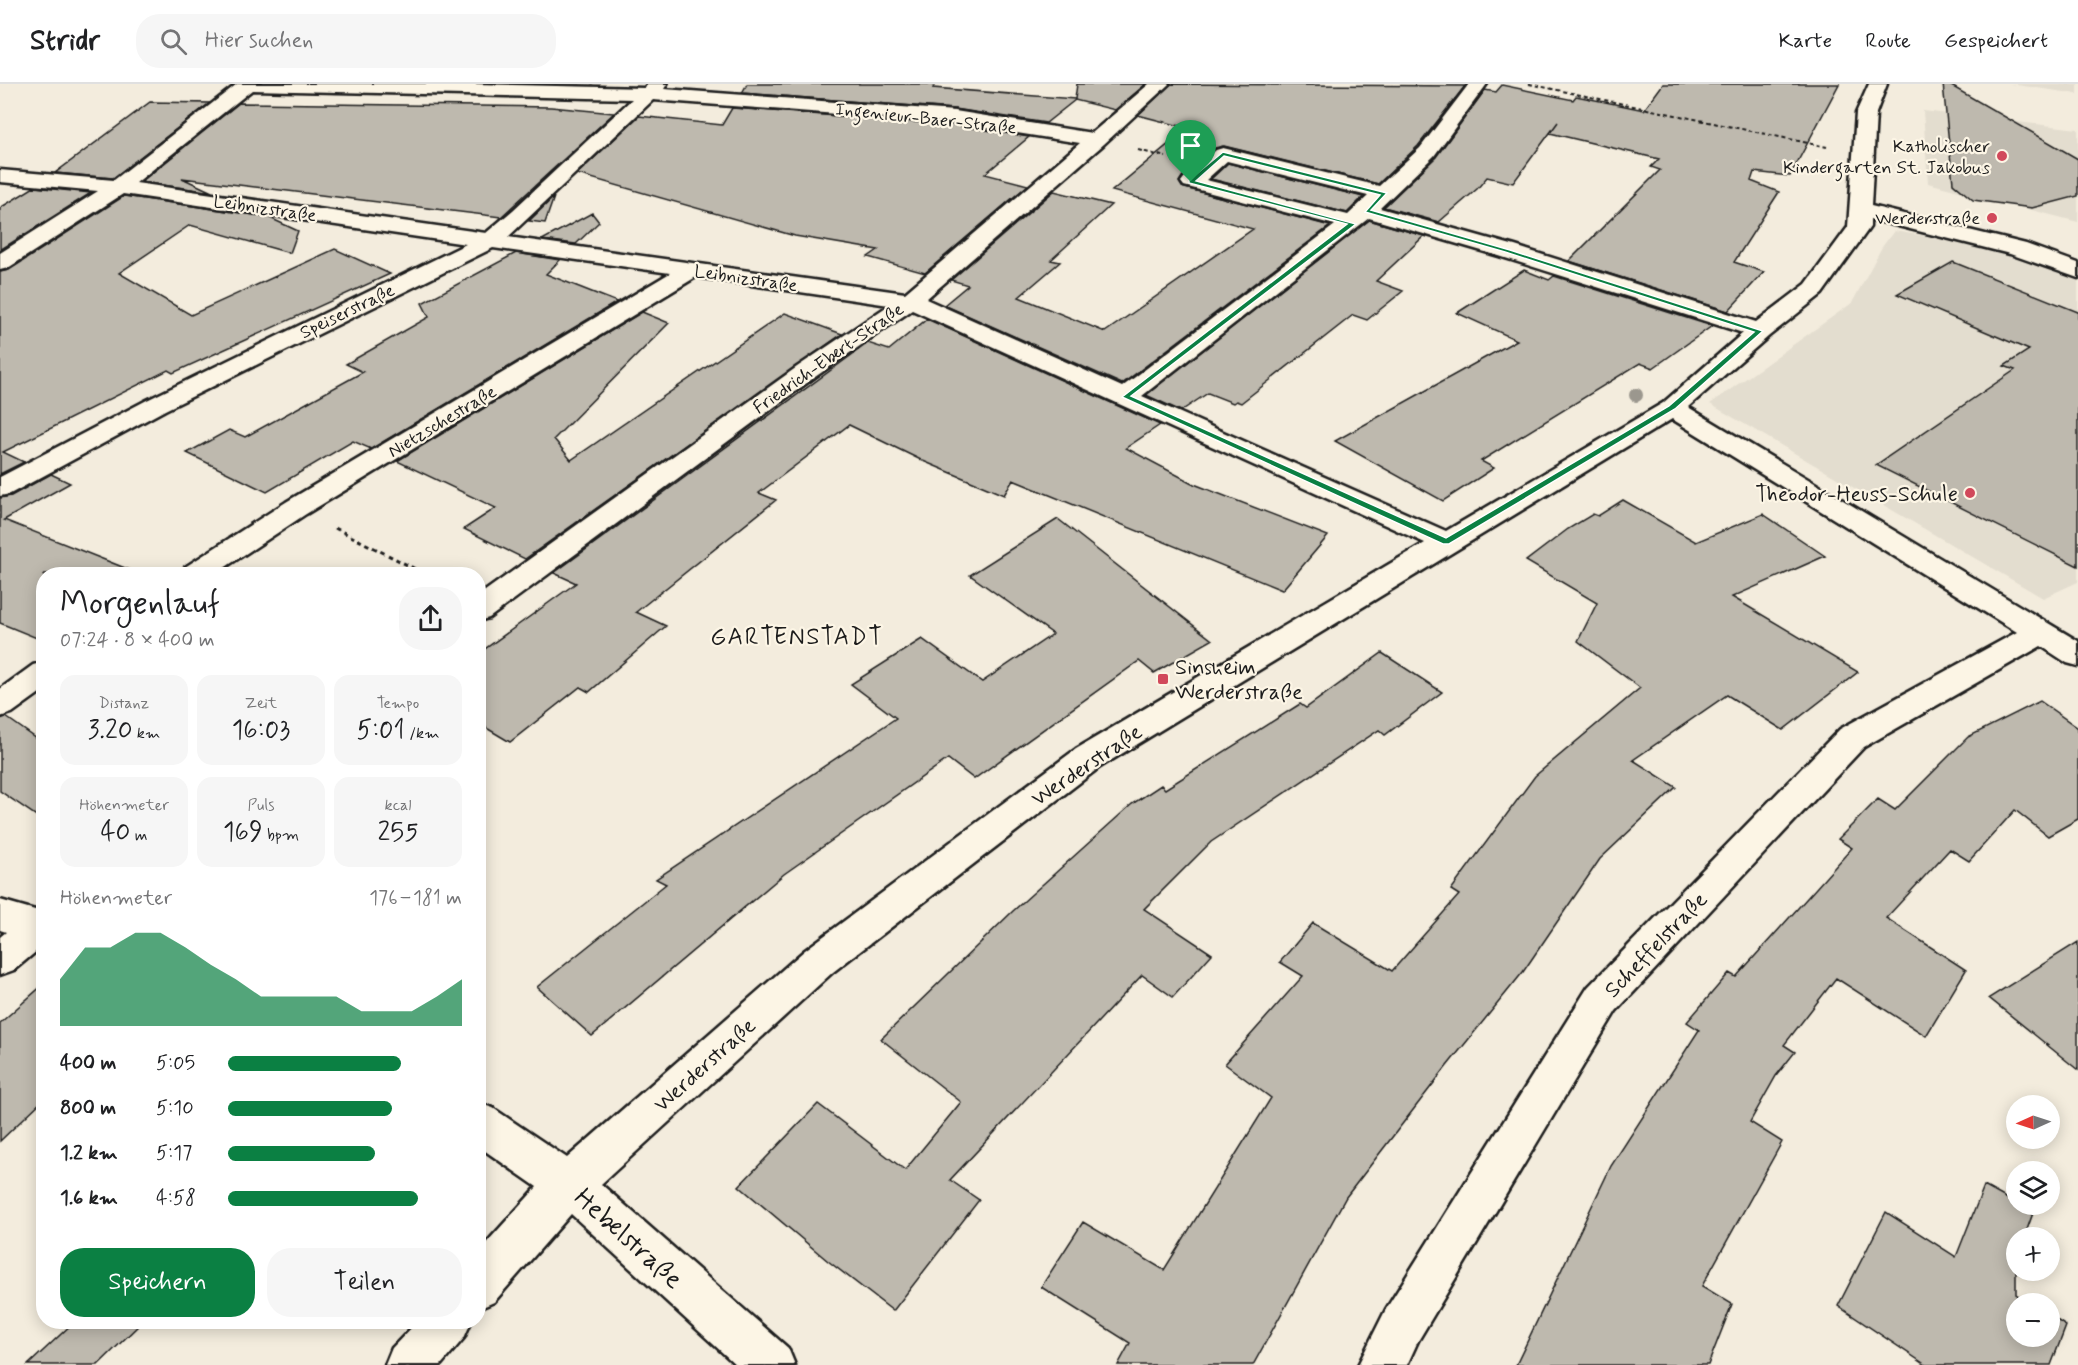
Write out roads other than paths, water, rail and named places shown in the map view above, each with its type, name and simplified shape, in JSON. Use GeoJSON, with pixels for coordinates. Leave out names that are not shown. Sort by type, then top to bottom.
{"type":"FeatureCollection","features":[{"type":"Feature","properties":{"kind":"street","name":"Ingenieur-Baer-Straße"},"geometry":{"type":"LineString","coordinates":[[249,84],[655,89],[955,117],[1097,140]]}},
{"type":"Feature","properties":{"kind":"street"},"geometry":{"type":"LineString","coordinates":[[0,263],[119,187],[249,84]]}},
{"type":"Feature","properties":{"kind":"street","name":"Friedrich-Ebert-Straße"},"geometry":{"type":"LineString","coordinates":[[486,605],[806,372],[910,301],[1160,84]]}},
{"type":"Feature","properties":{"kind":"street"},"geometry":{"type":"LineString","coordinates":[[1125,397],[1360,217],[1427,152],[1478,84]]}},
{"type":"Feature","properties":{"kind":"street","name":"Werderstraße"},"geometry":{"type":"LineString","coordinates":[[486,1277],[569,1184],[819,961],[1088,758],[1672,408],[1760,331],[1814,289],[1859,227],[1866,113],[1878,84]]}},
{"type":"Feature","properties":{"kind":"street","name":"Speiserstraße"},"geometry":{"type":"LineString","coordinates":[[0,488],[156,405],[491,240],[522,215],[655,89]]}},
{"type":"Feature","properties":{"kind":"street"},"geometry":{"type":"LineString","coordinates":[[1385,194],[1223,154],[1191,182],[1360,217],[1507,251],[1760,331]]}},
{"type":"Feature","properties":{"kind":"street","name":"Leibnizstraße"},"geometry":{"type":"LineString","coordinates":[[0,176],[119,187],[910,301],[1446,542]]}},
{"type":"Feature","properties":{"kind":"street"},"geometry":{"type":"LineString","coordinates":[[1861,210],[2018,249],[2078,271]]}},
{"type":"Feature","properties":{"kind":"street","name":"Nietzschestraße"},"geometry":{"type":"LineString","coordinates":[[206,567],[296,508],[691,270]]}},
{"type":"Feature","properties":{"kind":"street"},"geometry":{"type":"LineString","coordinates":[[1672,408],[2078,655]]}},
{"type":"Feature","properties":{"kind":"street","name":"Scheffelstraße"},"geometry":{"type":"LineString","coordinates":[[1382,1365],[1402,1325],[1602,999],[1852,738],[2042,632]]}},
{"type":"Feature","properties":{"kind":"street"},"geometry":{"type":"LineString","coordinates":[[0,705],[36,679]]}},
{"type":"Feature","properties":{"kind":"street"},"geometry":{"type":"LineString","coordinates":[[0,915],[36,924]]}},
{"type":"Feature","properties":{"kind":"street"},"geometry":{"type":"LineString","coordinates":[[0,959],[36,930]]}},
{"type":"Feature","properties":{"kind":"street","name":"Hebelstraße"},"geometry":{"type":"LineString","coordinates":[[486,1127],[569,1184],[771,1365]]}},
{"type":"Feature","properties":{"kind":"street"},"geometry":{"type":"LineString","coordinates":[[409,1365],[441,1329]]}},
{"type":"Feature","properties":{"kind":"place","name":"Katholischer Kindergarten St. Jakobus"},"geometry":{"type":"Point","coordinates":[2002,156]}},
{"type":"Feature","properties":{"kind":"place","name":"Werderstraße"},"geometry":{"type":"Point","coordinates":[1992,218]}},
{"type":"Feature","properties":{"kind":"place","name":"Theodor-Heuss-Schule"},"geometry":{"type":"Point","coordinates":[1970,493]}},
{"type":"Feature","properties":{"kind":"place","name":"Sinsheim Werderstraße"},"geometry":{"type":"Point","coordinates":[1163,679]}},
{"type":"Feature","properties":{"kind":"district","name":"GARTENSTADT"},"geometry":{"type":"Point","coordinates":[797,636]}}]}
